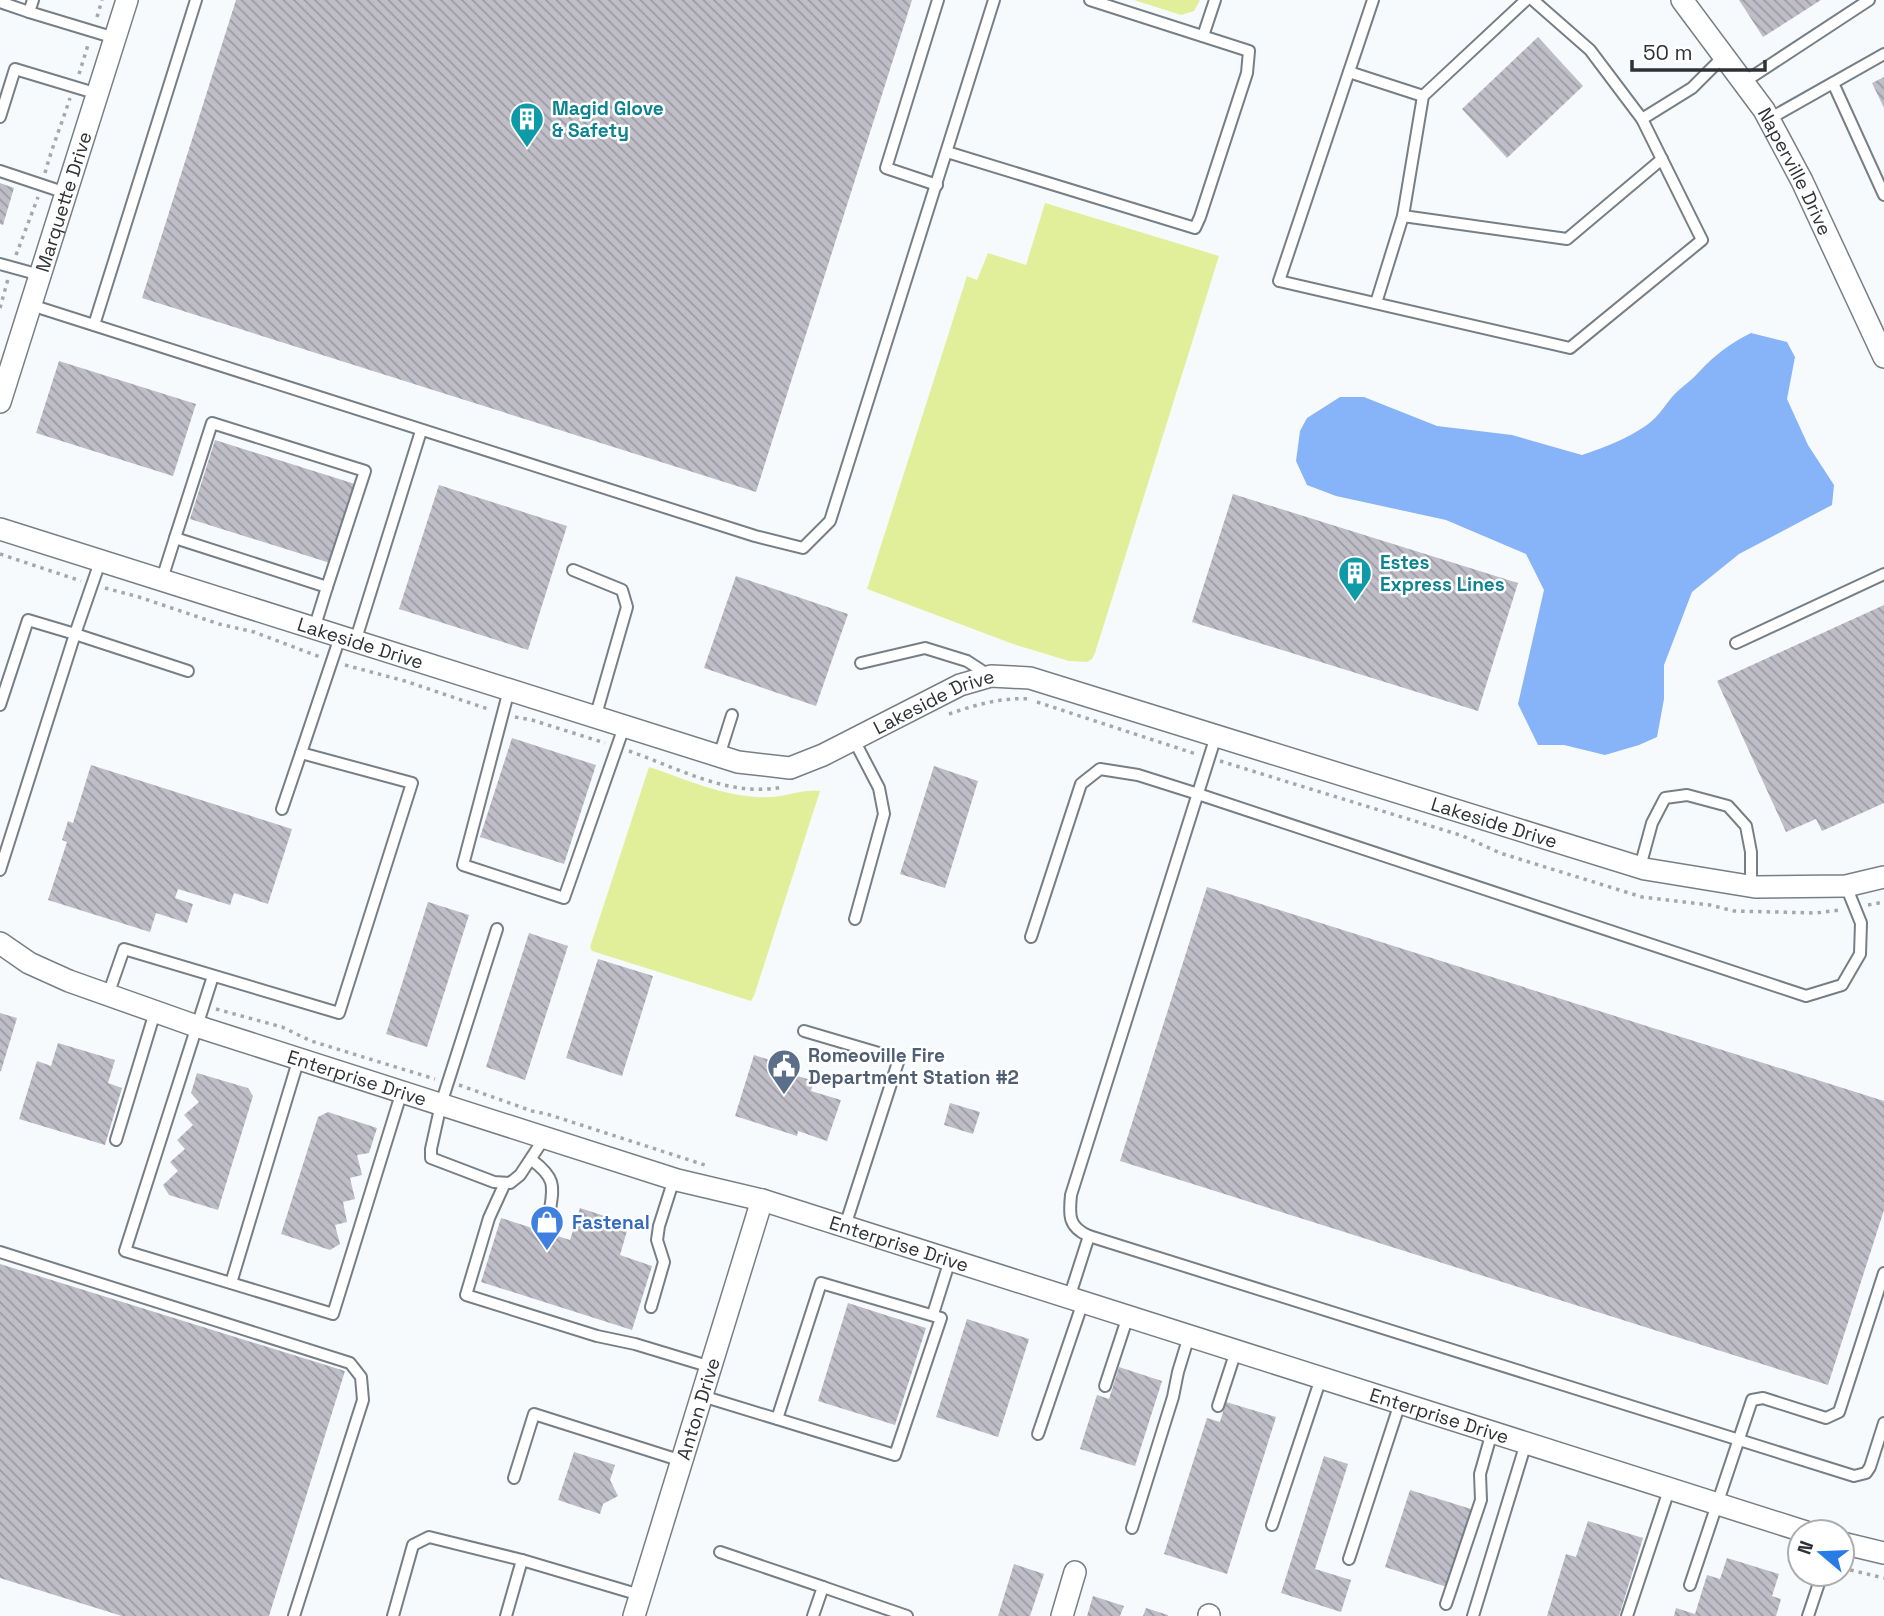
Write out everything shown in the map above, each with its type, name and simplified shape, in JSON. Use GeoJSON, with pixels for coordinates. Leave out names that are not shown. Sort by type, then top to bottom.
{"type":"FeatureCollection","features":[{"type":"Feature","properties":{"kind":"street","name":"Marquette Drive"},"geometry":{"type":"LineString","coordinates":[[0,402],[127,0]]}},
{"type":"Feature","properties":{"kind":"street","name":"Naperville Drive"},"geometry":{"type":"LineString","coordinates":[[1682,0],[1769,119],[1884,356]]}},
{"type":"Feature","properties":{"kind":"street","name":"Lakeside Drive"},"geometry":{"type":"LineString","coordinates":[[0,529],[595,718],[621,737],[738,762],[790,768],[854,740],[960,685],[990,676],[1030,678],[1640,867],[1751,886],[1846,886],[1884,877]]}},
{"type":"Feature","properties":{"kind":"street","name":"Enterprise Drive"},"geometry":{"type":"LineString","coordinates":[[0,943],[29,963],[195,1027],[674,1179],[762,1200],[845,1226],[1786,1526]]}},
{"type":"Feature","properties":{"kind":"street","name":"Anton Drive"},"geometry":{"type":"LineString","coordinates":[[634,1616],[762,1200]]}},
{"type":"Feature","properties":{"kind":"street"},"geometry":{"type":"LineString","coordinates":[[1856,1546],[1884,1553]]}},
{"type":"Feature","properties":{"kind":"street"},"geometry":{"type":"LineString","coordinates":[[1062,1616],[1075,1572]]}},
{"type":"Feature","properties":{"kind":"lane"},"geometry":{"type":"LineString","coordinates":[[29,12],[33,0]]}},
{"type":"Feature","properties":{"kind":"lane"},"geometry":{"type":"LineString","coordinates":[[94,325],[196,0]]}},
{"type":"Feature","properties":{"kind":"lane"},"geometry":{"type":"LineString","coordinates":[[937,185],[886,168],[938,0]]}},
{"type":"Feature","properties":{"kind":"lane"},"geometry":{"type":"LineString","coordinates":[[31,305],[421,431],[755,536],[803,548],[830,521],[994,0]]}},
{"type":"Feature","properties":{"kind":"lane"},"geometry":{"type":"LineString","coordinates":[[947,152],[1195,228],[1247,73],[1249,51],[1090,0]]}},
{"type":"Feature","properties":{"kind":"lane"},"geometry":{"type":"LineString","coordinates":[[1203,36],[1215,0]]}},
{"type":"Feature","properties":{"kind":"lane"},"geometry":{"type":"LineString","coordinates":[[1373,0],[1279,281],[1570,348],[1702,240],[1642,119],[1590,50],[1533,0]]}},
{"type":"Feature","properties":{"kind":"lane"},"geometry":{"type":"LineString","coordinates":[[1376,303],[1404,216],[1423,96],[1526,0]]}},
{"type":"Feature","properties":{"kind":"lane"},"geometry":{"type":"LineString","coordinates":[[1744,82],[1869,0]]}},
{"type":"Feature","properties":{"kind":"lane"},"geometry":{"type":"LineString","coordinates":[[0,2],[115,38]]}},
{"type":"Feature","properties":{"kind":"lane"},"geometry":{"type":"LineString","coordinates":[[1769,119],[1884,54]]}},
{"type":"Feature","properties":{"kind":"lane"},"geometry":{"type":"LineString","coordinates":[[1642,119],[1692,89],[1724,56]]}},
{"type":"Feature","properties":{"kind":"lane"},"geometry":{"type":"LineString","coordinates":[[0,117],[15,69],[98,94]]}},
{"type":"Feature","properties":{"kind":"lane"},"geometry":{"type":"LineString","coordinates":[[1349,72],[1423,96]]}},
{"type":"Feature","properties":{"kind":"lane"},"geometry":{"type":"LineString","coordinates":[[1833,83],[1884,195]]}},
{"type":"Feature","properties":{"kind":"lane"},"geometry":{"type":"LineString","coordinates":[[1404,216],[1567,239],[1662,159]]}},
{"type":"Feature","properties":{"kind":"lane"},"geometry":{"type":"LineString","coordinates":[[0,171],[66,193]]}},
{"type":"Feature","properties":{"kind":"lane"},"geometry":{"type":"LineString","coordinates":[[0,264],[40,275]]}},
{"type":"Feature","properties":{"kind":"lane"},"geometry":{"type":"LineString","coordinates":[[162,579],[212,423],[365,471],[314,629]]}},
{"type":"Feature","properties":{"kind":"lane"},"geometry":{"type":"LineString","coordinates":[[282,809],[332,661],[348,640],[421,431]]}},
{"type":"Feature","properties":{"kind":"lane"},"geometry":{"type":"LineString","coordinates":[[175,538],[327,587]]}},
{"type":"Feature","properties":{"kind":"lane"},"geometry":{"type":"LineString","coordinates":[[0,870],[3,847],[101,559]]}},
{"type":"Feature","properties":{"kind":"lane"},"geometry":{"type":"LineString","coordinates":[[573,570],[622,590],[627,607],[595,718]]}},
{"type":"Feature","properties":{"kind":"lane"},"geometry":{"type":"LineString","coordinates":[[1737,643],[1884,574]]}},
{"type":"Feature","properties":{"kind":"lane"},"geometry":{"type":"LineString","coordinates":[[0,705],[28,620],[188,671]]}},
{"type":"Feature","properties":{"kind":"lane"},"geometry":{"type":"LineString","coordinates":[[861,663],[925,648],[967,662],[990,676]]}},
{"type":"Feature","properties":{"kind":"lane"},"geometry":{"type":"LineString","coordinates":[[509,690],[463,865],[564,898],[621,737]]}},
{"type":"Feature","properties":{"kind":"lane"},"geometry":{"type":"LineString","coordinates":[[719,757],[732,715]]}},
{"type":"Feature","properties":{"kind":"lane"},"geometry":{"type":"LineString","coordinates":[[1216,736],[1071,1195],[1069,1217],[1078,1231],[1854,1476],[1866,1473],[1870,1467],[1884,1423]]}},
{"type":"Feature","properties":{"kind":"lane"},"geometry":{"type":"LineString","coordinates":[[854,740],[878,788],[884,814],[855,919]]}},
{"type":"Feature","properties":{"kind":"lane"},"geometry":{"type":"LineString","coordinates":[[108,995],[124,949],[339,1013],[412,783],[301,753]]}},
{"type":"Feature","properties":{"kind":"lane"},"geometry":{"type":"LineString","coordinates":[[1031,937],[1081,784],[1100,769],[1138,775],[1198,794],[1806,996],[1842,985],[1860,954],[1861,923],[1846,886]]}},
{"type":"Feature","properties":{"kind":"lane"},"geometry":{"type":"LineString","coordinates":[[1640,867],[1652,823],[1665,798],[1687,795],[1728,806],[1746,826],[1751,852],[1751,886]]}},
{"type":"Feature","properties":{"kind":"lane"},"geometry":{"type":"LineString","coordinates":[[497,929],[441,1104],[431,1158],[500,1183],[510,1183],[532,1160],[545,1137]]}},
{"type":"Feature","properties":{"kind":"lane"},"geometry":{"type":"LineString","coordinates":[[213,976],[125,1251],[333,1314],[402,1091]]}},
{"type":"Feature","properties":{"kind":"lane"},"geometry":{"type":"LineString","coordinates":[[116,1140],[155,1012]]}},
{"type":"Feature","properties":{"kind":"lane"},"geometry":{"type":"LineString","coordinates":[[804,1031],[899,1059],[845,1226]]}},
{"type":"Feature","properties":{"kind":"lane"},"geometry":{"type":"LineString","coordinates":[[231,1283],[299,1058]]}},
{"type":"Feature","properties":{"kind":"lane"},"geometry":{"type":"LineString","coordinates":[[532,1160],[545,1170],[552,1181],[549,1217]]}},
{"type":"Feature","properties":{"kind":"lane"},"geometry":{"type":"LineString","coordinates":[[651,1307],[664,1262],[657,1240],[659,1226],[674,1179]]}},
{"type":"Feature","properties":{"kind":"lane"},"geometry":{"type":"LineString","coordinates":[[500,1183],[466,1295],[711,1367]]}},
{"type":"Feature","properties":{"kind":"lane"},"geometry":{"type":"LineString","coordinates":[[1038,1434],[1076,1300],[1089,1236]]}},
{"type":"Feature","properties":{"kind":"lane"},"geometry":{"type":"LineString","coordinates":[[0,1252],[350,1363],[362,1377],[363,1400],[294,1616]]}},
{"type":"Feature","properties":{"kind":"lane"},"geometry":{"type":"LineString","coordinates":[[933,1314],[950,1260]]}},
{"type":"Feature","properties":{"kind":"lane"},"geometry":{"type":"LineString","coordinates":[[1690,1585],[1752,1401],[1763,1398],[1826,1418],[1839,1412],[1884,1273]]}},
{"type":"Feature","properties":{"kind":"lane"},"geometry":{"type":"LineString","coordinates":[[702,1396],[777,1419],[895,1455],[941,1318],[821,1283],[777,1419]]}},
{"type":"Feature","properties":{"kind":"lane"},"geometry":{"type":"LineString","coordinates":[[1105,1386],[1128,1317]]}},
{"type":"Feature","properties":{"kind":"lane"},"geometry":{"type":"LineString","coordinates":[[1132,1528],[1189,1336]]}},
{"type":"Feature","properties":{"kind":"lane"},"geometry":{"type":"LineString","coordinates":[[1218,1406],[1236,1351]]}},
{"type":"Feature","properties":{"kind":"lane"},"geometry":{"type":"LineString","coordinates":[[1272,1525],[1321,1378]]}},
{"type":"Feature","properties":{"kind":"lane"},"geometry":{"type":"LineString","coordinates":[[1349,1559],[1400,1403]]}},
{"type":"Feature","properties":{"kind":"lane"},"geometry":{"type":"LineString","coordinates":[[514,1478],[534,1414],[682,1461]]}},
{"type":"Feature","properties":{"kind":"lane"},"geometry":{"type":"LineString","coordinates":[[1446,1604],[1481,1500],[1480,1474],[1492,1432]]}},
{"type":"Feature","properties":{"kind":"lane"},"geometry":{"type":"LineString","coordinates":[[1473,1616],[1527,1443]]}},
{"type":"Feature","properties":{"kind":"lane"},"geometry":{"type":"LineString","coordinates":[[1627,1616],[1668,1490]]}},
{"type":"Feature","properties":{"kind":"lane"},"geometry":{"type":"LineString","coordinates":[[393,1616],[413,1545],[429,1537],[522,1560],[640,1595]]}},
{"type":"Feature","properties":{"kind":"lane"},"geometry":{"type":"LineString","coordinates":[[720,1552],[906,1616]]}},
{"type":"Feature","properties":{"kind":"lane"},"geometry":{"type":"LineString","coordinates":[[506,1616],[522,1560]]}},
{"type":"Feature","properties":{"kind":"lane"},"geometry":{"type":"LineString","coordinates":[[813,1616],[823,1587]]}},
{"type":"Feature","properties":{"kind":"lane"},"geometry":{"type":"LineString","coordinates":[[1808,1616],[1817,1588]]}},
{"type":"Feature","properties":{"kind":"path"},"geometry":{"type":"LineString","coordinates":[[0,308],[42,185],[52,147],[62,128],[102,0]]}},
{"type":"Feature","properties":{"kind":"path"},"geometry":{"type":"LineString","coordinates":[[0,554],[92,585],[139,597],[196,618],[254,632],[304,652],[503,713],[621,737],[713,782],[764,791],[784,787]]}},
{"type":"Feature","properties":{"kind":"path"},"geometry":{"type":"LineString","coordinates":[[938,719],[978,704],[1031,699],[1209,758],[1463,836],[1527,862],[1642,897],[1710,905],[1734,911],[1816,913],[1884,902]]}},
{"type":"Feature","properties":{"kind":"path"},"geometry":{"type":"LineString","coordinates":[[1856,1571],[1884,1578]]}},
{"type":"Feature","properties":{"kind":"green space"},"geometry":{"type":"Polygon","coordinates":[[[1134,0],[1200,0],[1194,11],[1181,15],[1134,0]]]}},
{"type":"Feature","properties":{"kind":"green space"},"geometry":{"type":"Polygon","coordinates":[[[1045,203],[1219,256],[1095,653],[1087,662],[1069,661],[1013,644],[867,589],[967,276],[977,280],[988,253],[1026,265],[1045,203]]]}},
{"type":"Feature","properties":{"kind":"green space"},"geometry":{"type":"Polygon","coordinates":[[[649,767],[708,788],[739,795],[771,797],[820,791],[751,1001],[592,951],[590,947],[649,767]]]}},
{"type":"Feature","properties":{"kind":"water"},"geometry":{"type":"Polygon","coordinates":[[[1751,333],[1787,342],[1795,357],[1787,399],[1808,445],[1834,485],[1832,505],[1739,554],[1692,592],[1664,665],[1664,699],[1657,737],[1605,755],[1564,745],[1538,745],[1518,704],[1544,590],[1526,554],[1446,520],[1336,496],[1307,485],[1296,461],[1300,431],[1307,418],[1340,397],[1364,397],[1437,426],[1512,435],[1582,455],[1640,430],[1711,360],[1729,345],[1751,333]]]}},
{"type":"Feature","properties":{"kind":"building","name":"Magid Glove & Safety"},"geometry":{"type":"Polygon","coordinates":[[[236,0],[912,0],[756,492],[142,298],[236,0]]]}},
{"type":"Feature","properties":{"kind":"building"},"geometry":{"type":"Polygon","coordinates":[[[1739,0],[1821,0],[1763,37],[1739,0]]]}},
{"type":"Feature","properties":{"kind":"building"},"geometry":{"type":"Polygon","coordinates":[[[1538,37],[1583,86],[1507,158],[1462,109],[1538,37]]]}},
{"type":"Feature","properties":{"kind":"building"},"geometry":{"type":"Polygon","coordinates":[[[1884,77],[1884,108],[1872,83],[1884,77]]]}},
{"type":"Feature","properties":{"kind":"building"},"geometry":{"type":"Polygon","coordinates":[[[0,183],[14,188],[3,225],[0,224],[0,183]]]}},
{"type":"Feature","properties":{"kind":"building"},"geometry":{"type":"Polygon","coordinates":[[[59,361],[196,404],[173,476],[36,433],[59,361]]]}},
{"type":"Feature","properties":{"kind":"building"},"geometry":{"type":"Polygon","coordinates":[[[215,440],[355,484],[330,563],[190,519],[215,440]]]}},
{"type":"Feature","properties":{"kind":"building"},"geometry":{"type":"Polygon","coordinates":[[[439,485],[567,526],[528,650],[399,609],[439,485]]]}},
{"type":"Feature","properties":{"kind":"building","name":"Estes Express Lines"},"geometry":{"type":"Polygon","coordinates":[[[1233,494],[1518,583],[1478,711],[1192,622],[1233,494]]]}},
{"type":"Feature","properties":{"kind":"building"},"geometry":{"type":"Polygon","coordinates":[[[736,576],[848,614],[816,706],[704,668],[736,576]]]}},
{"type":"Feature","properties":{"kind":"building"},"geometry":{"type":"Polygon","coordinates":[[[1884,605],[1884,803],[1822,831],[1816,819],[1786,832],[1717,681],[1884,605]]]}},
{"type":"Feature","properties":{"kind":"building"},"geometry":{"type":"Polygon","coordinates":[[[512,738],[596,765],[564,864],[480,837],[512,738]]]}},
{"type":"Feature","properties":{"kind":"building"},"geometry":{"type":"Polygon","coordinates":[[[91,765],[292,829],[268,904],[234,893],[230,905],[178,889],[175,898],[193,904],[187,923],[156,913],[150,932],[48,900],[67,842],[62,840],[68,821],[73,823],[91,765]]]}},
{"type":"Feature","properties":{"kind":"building"},"geometry":{"type":"Polygon","coordinates":[[[934,766],[978,781],[945,888],[900,874],[934,766]]]}},
{"type":"Feature","properties":{"kind":"building"},"geometry":{"type":"Polygon","coordinates":[[[1207,887],[1884,1101],[1884,1210],[1828,1385],[1120,1161],[1207,887]]]}},
{"type":"Feature","properties":{"kind":"building"},"geometry":{"type":"Polygon","coordinates":[[[428,902],[469,915],[427,1047],[386,1034],[428,902]]]}},
{"type":"Feature","properties":{"kind":"building"},"geometry":{"type":"Polygon","coordinates":[[[529,933],[568,946],[525,1080],[486,1067],[529,933]]]}},
{"type":"Feature","properties":{"kind":"building"},"geometry":{"type":"Polygon","coordinates":[[[598,959],[653,976],[622,1076],[566,1058],[598,959]]]}},
{"type":"Feature","properties":{"kind":"building"},"geometry":{"type":"Polygon","coordinates":[[[0,1013],[17,1018],[1,1071],[0,1071],[0,1013]]]}},
{"type":"Feature","properties":{"kind":"building"},"geometry":{"type":"Polygon","coordinates":[[[58,1043],[115,1060],[108,1083],[122,1088],[105,1145],[19,1119],[37,1061],[51,1066],[58,1043]]]}},
{"type":"Feature","properties":{"kind":"building","name":"Romeoville Fire Department Station #2"},"geometry":{"type":"Polygon","coordinates":[[[754,1055],[773,1061],[771,1068],[814,1081],[811,1091],[841,1100],[827,1141],[798,1131],[797,1136],[735,1116],[754,1055]]]}},
{"type":"Feature","properties":{"kind":"building"},"geometry":{"type":"Polygon","coordinates":[[[197,1073],[248,1088],[253,1096],[218,1210],[169,1195],[163,1185],[178,1171],[170,1162],[185,1149],[177,1140],[193,1125],[184,1115],[199,1102],[191,1093],[197,1073]]]}},
{"type":"Feature","properties":{"kind":"building"},"geometry":{"type":"Polygon","coordinates":[[[950,1103],[980,1112],[973,1134],[944,1125],[950,1103]]]}},
{"type":"Feature","properties":{"kind":"building"},"geometry":{"type":"Polygon","coordinates":[[[328,1112],[377,1128],[369,1153],[357,1155],[362,1175],[350,1178],[355,1199],[343,1202],[347,1222],[335,1225],[340,1244],[330,1250],[281,1234],[318,1117],[328,1112]]]}},
{"type":"Feature","properties":{"kind":"building"},"geometry":{"type":"Polygon","coordinates":[[[580,1208],[629,1224],[620,1255],[652,1266],[632,1330],[481,1282],[501,1218],[570,1240],[580,1208]]]}},
{"type":"Feature","properties":{"kind":"building"},"geometry":{"type":"Polygon","coordinates":[[[0,1264],[345,1371],[269,1616],[122,1616],[0,1578],[0,1264]]]}},
{"type":"Feature","properties":{"kind":"building"},"geometry":{"type":"Polygon","coordinates":[[[848,1303],[926,1328],[895,1425],[818,1401],[848,1303]]]}},
{"type":"Feature","properties":{"kind":"building"},"geometry":{"type":"Polygon","coordinates":[[[967,1319],[1029,1339],[998,1437],[936,1417],[967,1319]]]}},
{"type":"Feature","properties":{"kind":"building"},"geometry":{"type":"Polygon","coordinates":[[[1119,1367],[1162,1381],[1135,1466],[1080,1449],[1097,1395],[1109,1399],[1119,1367]]]}},
{"type":"Feature","properties":{"kind":"building"},"geometry":{"type":"Polygon","coordinates":[[[1226,1402],[1276,1417],[1227,1574],[1164,1554],[1207,1418],[1220,1422],[1226,1402]]]}},
{"type":"Feature","properties":{"kind":"building"},"geometry":{"type":"Polygon","coordinates":[[[574,1452],[615,1465],[610,1480],[618,1496],[603,1504],[600,1514],[558,1500],[574,1452]]]}},
{"type":"Feature","properties":{"kind":"building"},"geometry":{"type":"Polygon","coordinates":[[[1324,1456],[1348,1464],[1315,1569],[1351,1580],[1341,1612],[1281,1593],[1324,1456]]]}},
{"type":"Feature","properties":{"kind":"building"},"geometry":{"type":"Polygon","coordinates":[[[1410,1490],[1471,1509],[1447,1587],[1385,1567],[1410,1490]]]}},
{"type":"Feature","properties":{"kind":"building"},"geometry":{"type":"Polygon","coordinates":[[[1588,1521],[1643,1538],[1619,1616],[1547,1616],[1566,1554],[1576,1557],[1588,1521]]]}},
{"type":"Feature","properties":{"kind":"building"},"geometry":{"type":"Polygon","coordinates":[[[1727,1558],[1779,1574],[1772,1596],[1781,1599],[1776,1616],[1674,1616],[1676,1608],[1695,1614],[1707,1575],[1720,1579],[1727,1558]]]}},
{"type":"Feature","properties":{"kind":"building"},"geometry":{"type":"Polygon","coordinates":[[[1014,1564],[1044,1574],[1030,1616],[998,1616],[1014,1564]]]}},
{"type":"Feature","properties":{"kind":"building"},"geometry":{"type":"Polygon","coordinates":[[[1093,1596],[1124,1606],[1120,1616],[1087,1616],[1093,1596]]]}},
{"type":"Feature","properties":{"kind":"building"},"geometry":{"type":"Polygon","coordinates":[[[1146,1608],[1168,1615],[1168,1616],[1143,1616],[1146,1608]]]}},
{"type":"Feature","properties":{"kind":"place","name":"Magid Glove & Safety"},"geometry":{"type":"Point","coordinates":[527,149]}},
{"type":"Feature","properties":{"kind":"place","name":"Estes Express Lines"},"geometry":{"type":"Point","coordinates":[1355,603]}},
{"type":"Feature","properties":{"kind":"place","name":"Romeoville Fire Department Station #2"},"geometry":{"type":"Point","coordinates":[784,1096]}},
{"type":"Feature","properties":{"kind":"place","name":"Fastenal"},"geometry":{"type":"Point","coordinates":[547,1252]}}]}
